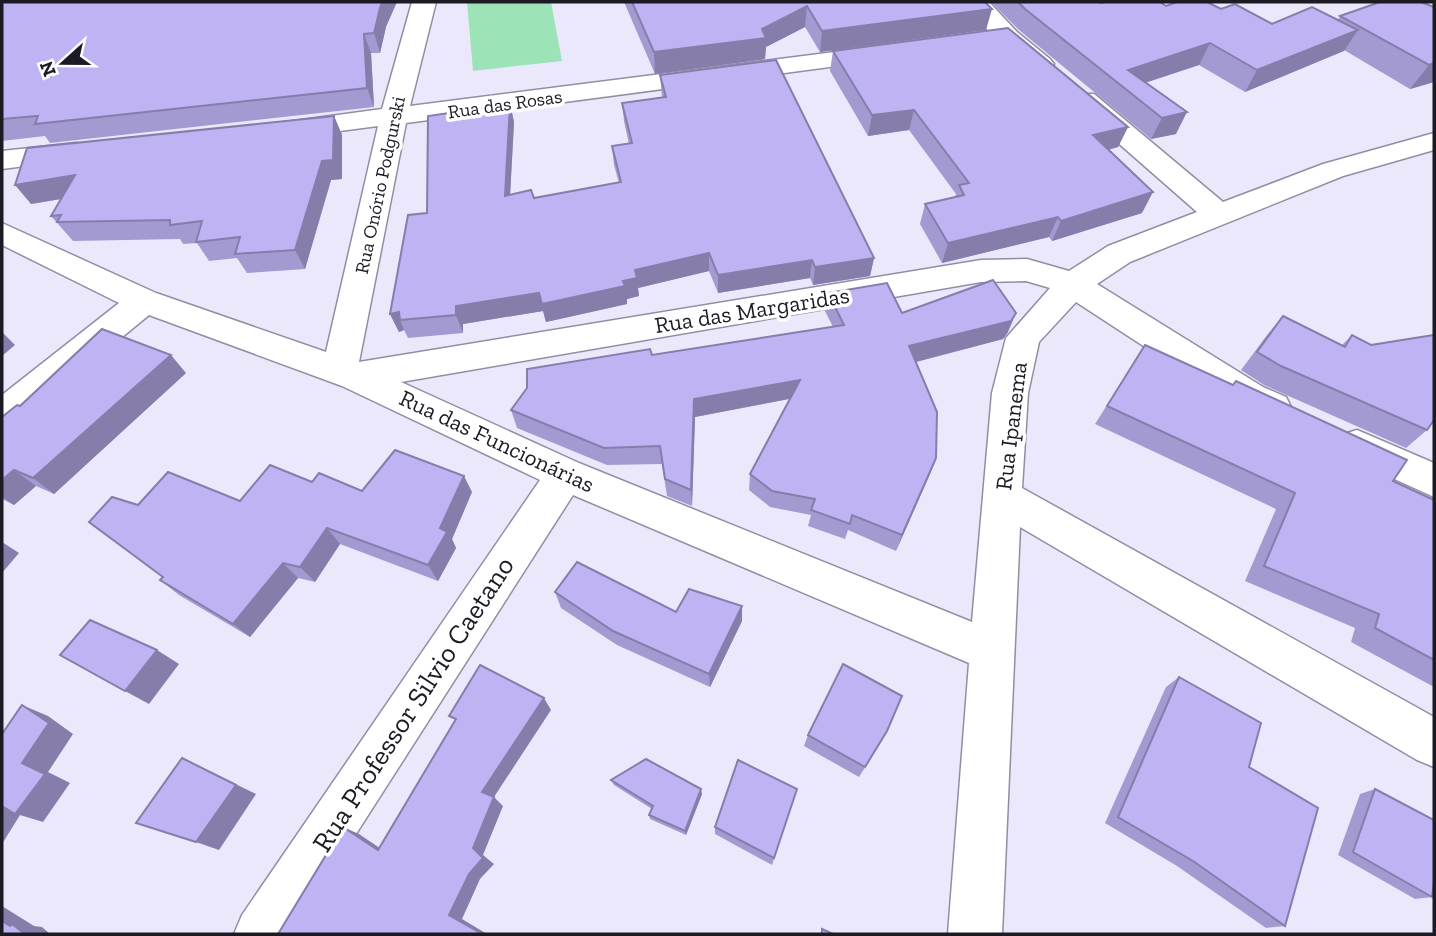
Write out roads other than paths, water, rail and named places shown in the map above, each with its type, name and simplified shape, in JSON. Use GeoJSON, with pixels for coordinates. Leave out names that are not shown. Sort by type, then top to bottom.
{"type":"FeatureCollection","features":[{"type":"Feature","properties":{"kind":"street","name":"Rua Onório Podgurski"},"geometry":{"type":"LineString","coordinates":[[347,373],[393,119],[424,2]]}},
{"type":"Feature","properties":{"kind":"street"},"geometry":{"type":"LineString","coordinates":[[977,2],[1008,37],[1219,215]]}},
{"type":"Feature","properties":{"kind":"street"},"geometry":{"type":"LineString","coordinates":[[980,40],[1008,37]]}},
{"type":"Feature","properties":{"kind":"street","name":"Rua das Rosas"},"geometry":{"type":"LineString","coordinates":[[258,133],[393,119],[912,49]]}},
{"type":"Feature","properties":{"kind":"street","name":"Rua Ipanema"},"geometry":{"type":"LineString","coordinates":[[975,934],[1010,393],[1023,338],[1073,284],[1119,254],[1333,170],[1434,141]]}},
{"type":"Feature","properties":{"kind":"street"},"geometry":{"type":"LineString","coordinates":[[2,160],[96,150]]}},
{"type":"Feature","properties":{"kind":"street","name":"Rua das Funcionárias"},"geometry":{"type":"LineString","coordinates":[[2,233],[144,301],[347,373],[565,474],[992,651]]}},
{"type":"Feature","properties":{"kind":"street","name":"Rua das Margaridas"},"geometry":{"type":"LineString","coordinates":[[347,373],[981,271],[1027,270],[1073,284],[1250,397],[1434,481]]}},
{"type":"Feature","properties":{"kind":"street"},"geometry":{"type":"LineString","coordinates":[[2,415],[144,301]]}},
{"type":"Feature","properties":{"kind":"street","name":"Rua Professor Silvio Caetano"},"geometry":{"type":"LineString","coordinates":[[261,934],[565,474]]}},
{"type":"Feature","properties":{"kind":"street"},"geometry":{"type":"LineString","coordinates":[[1002,496],[1434,744]]}}]}
